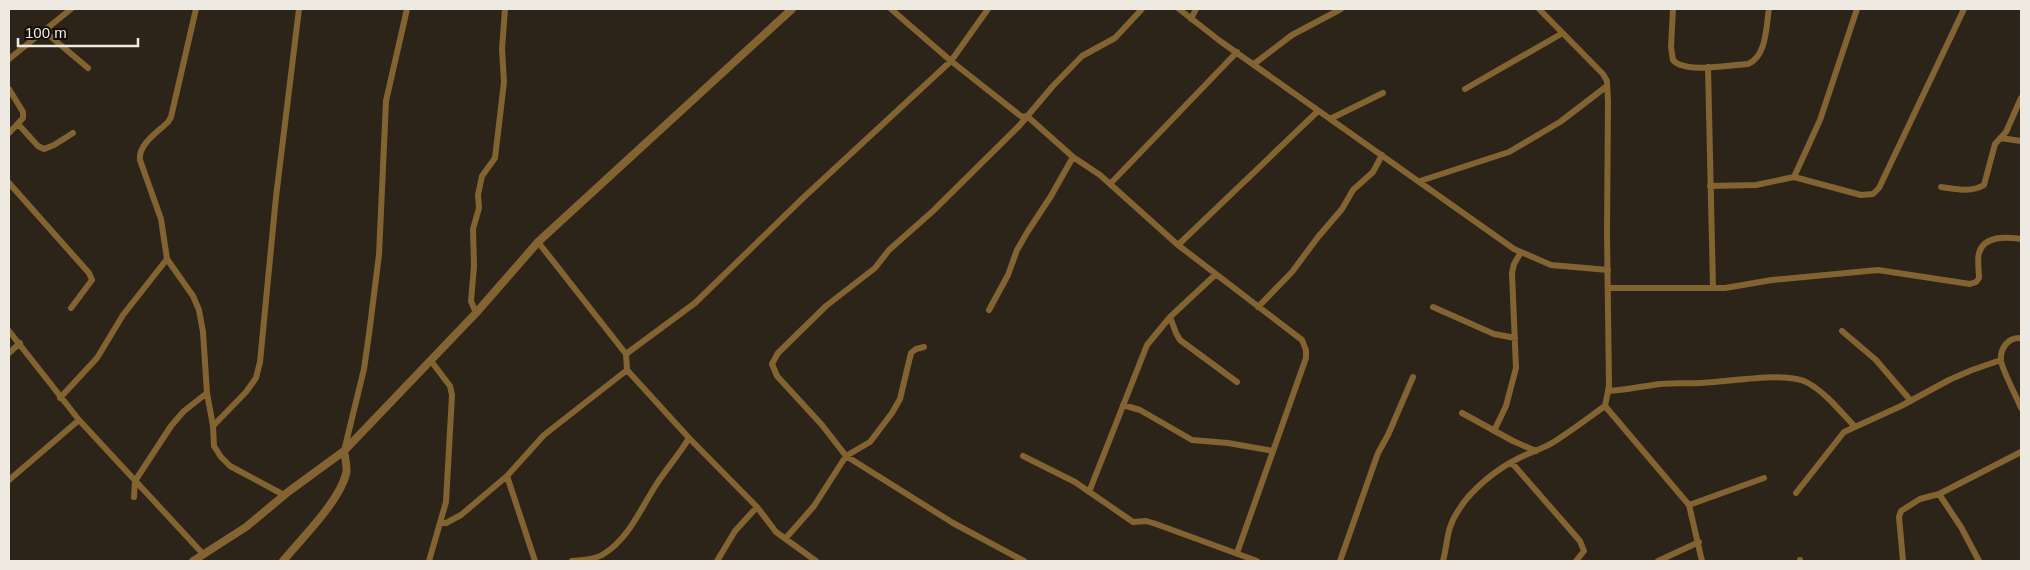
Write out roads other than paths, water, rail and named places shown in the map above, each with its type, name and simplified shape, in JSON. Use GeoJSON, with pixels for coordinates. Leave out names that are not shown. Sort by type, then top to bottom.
{"type":"FeatureCollection","features":[{"type":"Feature","properties":{"kind":"street"},"geometry":{"type":"LineString","coordinates":[[9,59],[71,9]]}},
{"type":"Feature","properties":{"kind":"street"},"geometry":{"type":"LineString","coordinates":[[196,9],[171,117],[145,143],[139,154],[161,219],[167,259],[193,296],[199,310],[204,332],[207,393],[214,426],[214,446],[230,466],[284,495]]}},
{"type":"Feature","properties":{"kind":"street"},"geometry":{"type":"LineString","coordinates":[[214,426],[246,392],[256,378],[260,362],[276,197],[299,9]]}},
{"type":"Feature","properties":{"kind":"street"},"geometry":{"type":"LineString","coordinates":[[283,561],[332,502],[347,473],[344,451],[364,369],[379,255],[386,101],[407,9]]}},
{"type":"Feature","properties":{"kind":"street"},"geometry":{"type":"LineString","coordinates":[[476,313],[471,301],[474,266],[472,229],[478,214],[478,195],[482,176],[495,158],[504,82],[502,49],[505,9]]}},
{"type":"Feature","properties":{"kind":"street"},"geometry":{"type":"LineString","coordinates":[[193,561],[246,527],[284,495],[344,451],[476,313],[538,242],[792,9]]}},
{"type":"Feature","properties":{"kind":"street"},"geometry":{"type":"LineString","coordinates":[[891,9],[951,61],[1022,117],[1027,116],[1073,157],[1100,175],[1178,245],[1215,275],[1302,340],[1306,350],[1306,358],[1237,553]]}},
{"type":"Feature","properties":{"kind":"street"},"geometry":{"type":"LineString","coordinates":[[626,354],[695,303],[803,198],[951,61],[988,9]]}},
{"type":"Feature","properties":{"kind":"street"},"geometry":{"type":"LineString","coordinates":[[1024,561],[953,523],[846,456],[822,424],[777,376],[772,364],[774,358],[826,306],[875,268],[889,250],[933,211],[1027,116],[1082,56],[1115,38],[1142,9]]}},
{"type":"Feature","properties":{"kind":"street"},"geometry":{"type":"LineString","coordinates":[[1180,9],[1191,19],[1318,111],[1521,252],[1551,265],[1608,270]]}},
{"type":"Feature","properties":{"kind":"street"},"geometry":{"type":"LineString","coordinates":[[1191,19],[1196,9]]}},
{"type":"Feature","properties":{"kind":"street"},"geometry":{"type":"LineString","coordinates":[[1254,64],[1292,35],[1341,9]]}},
{"type":"Feature","properties":{"kind":"street"},"geometry":{"type":"LineString","coordinates":[[1443,561],[1446,538],[1457,512],[1474,489],[1521,457],[1554,442],[1605,406],[1608,391],[1607,81],[1603,74],[1561,34],[1539,9]]}},
{"type":"Feature","properties":{"kind":"street"},"geometry":{"type":"LineString","coordinates":[[1673,9],[1671,47],[1673,60],[1682,67],[1708,67],[1754,61],[1761,50],[1769,9]]}},
{"type":"Feature","properties":{"kind":"street"},"geometry":{"type":"LineString","coordinates":[[1794,178],[1820,120],[1857,9]]}},
{"type":"Feature","properties":{"kind":"street"},"geometry":{"type":"LineString","coordinates":[[1710,186],[1756,185],[1794,178],[1861,195],[1872,194],[1880,188],[1964,9]]}},
{"type":"Feature","properties":{"kind":"street"},"geometry":{"type":"LineString","coordinates":[[44,31],[88,68]]}},
{"type":"Feature","properties":{"kind":"street"},"geometry":{"type":"LineString","coordinates":[[1465,89],[1561,34]]}},
{"type":"Feature","properties":{"kind":"street"},"geometry":{"type":"LineString","coordinates":[[1110,184],[1236,52]]}},
{"type":"Feature","properties":{"kind":"street"},"geometry":{"type":"LineString","coordinates":[[1708,67],[1713,288]]}},
{"type":"Feature","properties":{"kind":"street"},"geometry":{"type":"LineString","coordinates":[[1420,181],[1509,152],[1560,122],[1607,86]]}},
{"type":"Feature","properties":{"kind":"street"},"geometry":{"type":"LineString","coordinates":[[9,89],[23,112],[23,118],[9,133]]}},
{"type":"Feature","properties":{"kind":"street"},"geometry":{"type":"LineString","coordinates":[[1330,119],[1383,93]]}},
{"type":"Feature","properties":{"kind":"street"},"geometry":{"type":"LineString","coordinates":[[1941,187],[1964,190],[1977,189],[1984,185],[1995,144],[2006,132],[2021,98]]}},
{"type":"Feature","properties":{"kind":"street"},"geometry":{"type":"LineString","coordinates":[[1178,245],[1318,111]]}},
{"type":"Feature","properties":{"kind":"street"},"geometry":{"type":"LineString","coordinates":[[18,124],[38,146],[44,149],[73,133]]}},
{"type":"Feature","properties":{"kind":"street"},"geometry":{"type":"LineString","coordinates":[[2000,138],[2021,141]]}},
{"type":"Feature","properties":{"kind":"street"},"geometry":{"type":"LineString","coordinates":[[1258,306],[1292,272],[1318,236],[1342,209],[1353,190],[1373,172],[1382,155]]}},
{"type":"Feature","properties":{"kind":"street"},"geometry":{"type":"LineString","coordinates":[[989,310],[1008,276],[1021,244],[1073,157]]}},
{"type":"Feature","properties":{"kind":"street"},"geometry":{"type":"LineString","coordinates":[[9,183],[89,273],[92,280],[71,308]]}},
{"type":"Feature","properties":{"kind":"street"},"geometry":{"type":"LineString","coordinates":[[1608,288],[1713,288],[1878,270],[1970,284],[1979,278],[1978,253],[1984,244],[1995,238],[2021,239]]}},
{"type":"Feature","properties":{"kind":"street"},"geometry":{"type":"LineString","coordinates":[[538,242],[626,354],[627,370],[689,438],[757,507],[776,532],[816,561]]}},
{"type":"Feature","properties":{"kind":"street"},"geometry":{"type":"LineString","coordinates":[[1494,431],[1506,406],[1516,368],[1512,273],[1514,264],[1521,252]]}},
{"type":"Feature","properties":{"kind":"street"},"geometry":{"type":"LineString","coordinates":[[60,398],[97,358],[123,315],[167,259]]}},
{"type":"Feature","properties":{"kind":"street"},"geometry":{"type":"LineString","coordinates":[[1089,492],[1147,345],[1170,317],[1215,275]]}},
{"type":"Feature","properties":{"kind":"street"},"geometry":{"type":"LineString","coordinates":[[1433,308],[1494,334],[1515,338]]}},
{"type":"Feature","properties":{"kind":"street"},"geometry":{"type":"LineString","coordinates":[[1170,317],[1180,340],[1237,382]]}},
{"type":"Feature","properties":{"kind":"street"},"geometry":{"type":"LineString","coordinates":[[9,331],[79,420],[204,555]]}},
{"type":"Feature","properties":{"kind":"street"},"geometry":{"type":"LineString","coordinates":[[1842,331],[1876,360],[1911,401]]}},
{"type":"Feature","properties":{"kind":"street"},"geometry":{"type":"LineString","coordinates":[[2021,338],[2007,342],[2003,349],[2001,360],[2021,408]]}},
{"type":"Feature","properties":{"kind":"street"},"geometry":{"type":"LineString","coordinates":[[9,353],[20,344]]}},
{"type":"Feature","properties":{"kind":"street"},"geometry":{"type":"LineString","coordinates":[[786,538],[814,506],[846,456],[870,442],[892,413],[900,398],[911,353],[916,349],[924,347]]}},
{"type":"Feature","properties":{"kind":"street"},"geometry":{"type":"LineString","coordinates":[[1796,493],[1844,432],[1972,370],[2001,360]]}},
{"type":"Feature","properties":{"kind":"street"},"geometry":{"type":"LineString","coordinates":[[429,561],[446,502],[452,395],[450,386],[431,361]]}},
{"type":"Feature","properties":{"kind":"street"},"geometry":{"type":"LineString","coordinates":[[440,523],[446,523],[461,515],[507,476],[544,435],[627,370]]}},
{"type":"Feature","properties":{"kind":"street"},"geometry":{"type":"LineString","coordinates":[[1340,561],[1375,461],[1413,377]]}},
{"type":"Feature","properties":{"kind":"street"},"geometry":{"type":"LineString","coordinates":[[1608,391],[1628,390],[1671,383],[1700,384],[1768,377],[1797,379],[1808,382],[1855,427]]}},
{"type":"Feature","properties":{"kind":"street"},"geometry":{"type":"LineString","coordinates":[[134,497],[135,481],[177,418],[207,393]]}},
{"type":"Feature","properties":{"kind":"street"},"geometry":{"type":"LineString","coordinates":[[1123,405],[1140,410],[1192,440],[1228,443],[1273,451]]}},
{"type":"Feature","properties":{"kind":"street"},"geometry":{"type":"LineString","coordinates":[[1605,406],[1613,413],[1689,505],[1702,561]]}},
{"type":"Feature","properties":{"kind":"street"},"geometry":{"type":"LineString","coordinates":[[1462,413],[1536,451]]}},
{"type":"Feature","properties":{"kind":"street"},"geometry":{"type":"LineString","coordinates":[[9,480],[79,420]]}},
{"type":"Feature","properties":{"kind":"street"},"geometry":{"type":"LineString","coordinates":[[572,561],[602,555],[618,540],[642,511],[656,484],[679,455],[689,438]]}},
{"type":"Feature","properties":{"kind":"street"},"geometry":{"type":"LineString","coordinates":[[1903,561],[1899,517],[1901,511],[1920,499],[1939,494],[2021,452]]}},
{"type":"Feature","properties":{"kind":"street"},"geometry":{"type":"LineString","coordinates":[[1023,456],[1089,492],[1133,522],[1156,524],[1257,561]]}},
{"type":"Feature","properties":{"kind":"street"},"geometry":{"type":"LineString","coordinates":[[1512,463],[1580,541],[1584,551],[1576,561]]}},
{"type":"Feature","properties":{"kind":"street"},"geometry":{"type":"LineString","coordinates":[[507,476],[535,561]]}},
{"type":"Feature","properties":{"kind":"street"},"geometry":{"type":"LineString","coordinates":[[1689,505],[1764,478]]}},
{"type":"Feature","properties":{"kind":"street"},"geometry":{"type":"LineString","coordinates":[[1939,494],[1961,526],[1979,561]]}},
{"type":"Feature","properties":{"kind":"street"},"geometry":{"type":"LineString","coordinates":[[717,561],[735,531],[757,507]]}},
{"type":"Feature","properties":{"kind":"street"},"geometry":{"type":"LineString","coordinates":[[1658,561],[1699,542]]}}]}
